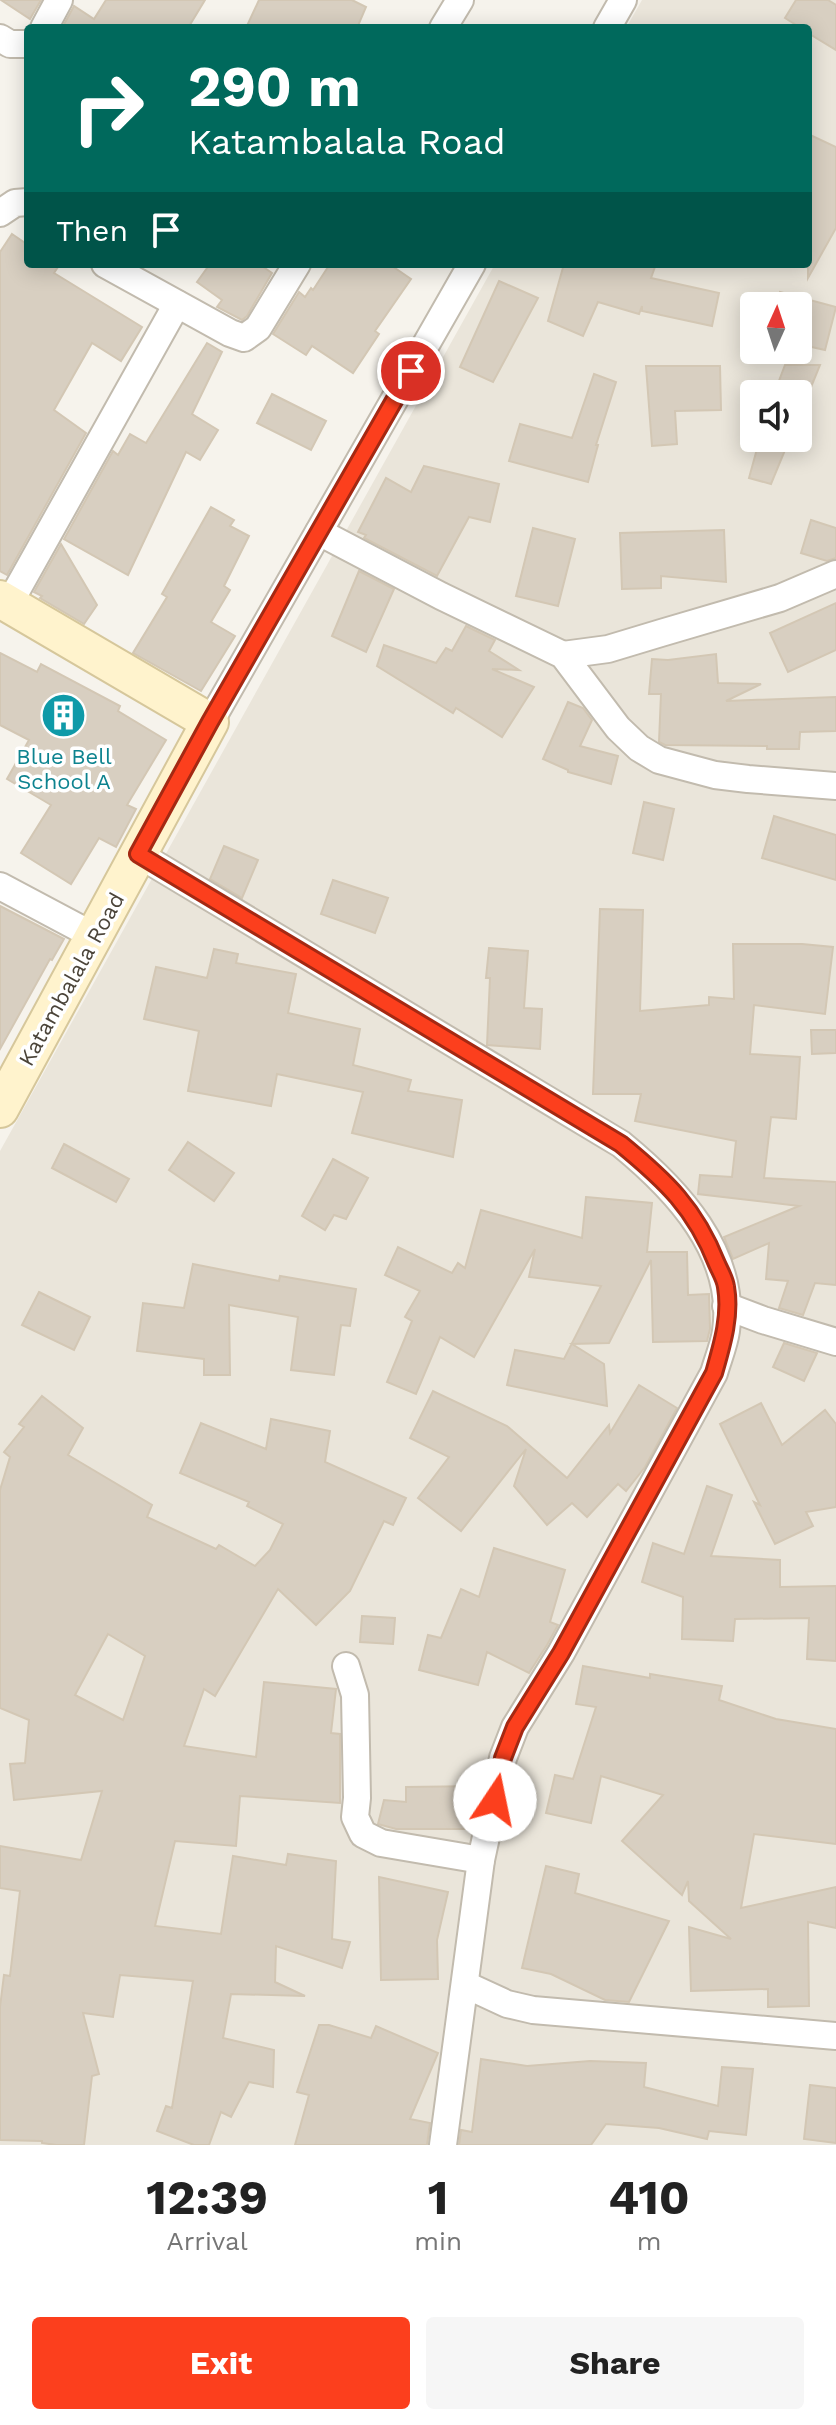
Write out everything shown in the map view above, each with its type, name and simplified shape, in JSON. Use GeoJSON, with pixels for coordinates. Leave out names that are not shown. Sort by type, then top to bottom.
{"type":"FeatureCollection","features":[{"type":"Feature","properties":{"kind":"main road"},"geometry":{"type":"LineString","coordinates":[[4,602],[210,722]]}},
{"type":"Feature","properties":{"kind":"main road","name":"Katambalala Road"},"geometry":{"type":"LineString","coordinates":[[0,1109],[210,722]]}},
{"type":"Feature","properties":{"kind":"street"},"geometry":{"type":"LineString","coordinates":[[46,24],[59,0]]}},
{"type":"Feature","properties":{"kind":"street"},"geometry":{"type":"LineString","coordinates":[[445,24],[460,0]]}},
{"type":"Feature","properties":{"kind":"street"},"geometry":{"type":"LineString","coordinates":[[609,24],[623,0]]}},
{"type":"Feature","properties":{"kind":"street"},"geometry":{"type":"LineString","coordinates":[[0,38],[10,44],[24,44]]}},
{"type":"Feature","properties":{"kind":"street"},"geometry":{"type":"LineString","coordinates":[[112,268],[244,338],[258,328],[295,268]]}},
{"type":"Feature","properties":{"kind":"street","name":"Katambalala Road"},"geometry":{"type":"LineString","coordinates":[[210,722],[470,268]]}},
{"type":"Feature","properties":{"kind":"street"},"geometry":{"type":"LineString","coordinates":[[4,602],[177,304]]}},
{"type":"Feature","properties":{"kind":"street"},"geometry":{"type":"LineString","coordinates":[[319,532],[563,655],[618,728],[639,748],[659,760],[715,775],[836,786]]}},
{"type":"Feature","properties":{"kind":"street"},"geometry":{"type":"LineString","coordinates":[[563,655],[608,649],[780,598],[836,574]]}},
{"type":"Feature","properties":{"kind":"street"},"geometry":{"type":"LineString","coordinates":[[138,854],[621,1144],[657,1173],[684,1203],[707,1240],[726,1286],[726,1330],[714,1373],[561,1653],[515,1727],[503,1758],[481,1860],[443,2145]]}},
{"type":"Feature","properties":{"kind":"street"},"geometry":{"type":"LineString","coordinates":[[0,886],[94,936]]}},
{"type":"Feature","properties":{"kind":"street"},"geometry":{"type":"LineString","coordinates":[[726,1306],[836,1342]]}},
{"type":"Feature","properties":{"kind":"street"},"geometry":{"type":"LineString","coordinates":[[346,1666],[355,1705],[355,1817],[363,1834],[381,1843],[481,1860]]}},
{"type":"Feature","properties":{"kind":"street"},"geometry":{"type":"LineString","coordinates":[[466,1985],[507,2004],[533,2010],[836,2036]]}},
{"type":"Feature","properties":{"kind":"shaded area"},"geometry":{"type":"Polygon","coordinates":[[[642,0],[836,0],[836,2145],[0,2145],[0,1151],[493,268],[812,268],[812,24],[628,24],[642,0]]]}},
{"type":"Feature","properties":{"kind":"building"},"geometry":{"type":"Polygon","coordinates":[[[1,0],[41,0],[30,19],[1,0]]]}},
{"type":"Feature","properties":{"kind":"building"},"geometry":{"type":"Polygon","coordinates":[[[106,0],[205,0],[190,24],[64,24],[74,6],[94,19],[106,0]]]}},
{"type":"Feature","properties":{"kind":"building"},"geometry":{"type":"Polygon","coordinates":[[[259,0],[352,0],[366,7],[359,24],[248,24],[259,0]]]}},
{"type":"Feature","properties":{"kind":"building"},"geometry":{"type":"Polygon","coordinates":[[[796,0],[828,0],[836,5],[836,50],[812,35],[812,24],[795,24],[785,18],[796,0]]]}},
{"type":"Feature","properties":{"kind":"building"},"geometry":{"type":"Polygon","coordinates":[[[812,136],[836,147],[836,228],[808,278],[808,268],[812,268],[812,136]]]}},
{"type":"Feature","properties":{"kind":"building"},"geometry":{"type":"Polygon","coordinates":[[[12,234],[24,242],[24,268],[57,268],[54,273],[142,327],[121,361],[92,343],[54,410],[86,433],[7,575],[0,571],[0,252],[12,234]]]}},
{"type":"Feature","properties":{"kind":"building"},"geometry":{"type":"Polygon","coordinates":[[[207,268],[265,268],[272,273],[242,320],[217,307],[222,300],[197,282],[207,268]]]}},
{"type":"Feature","properties":{"kind":"building"},"geometry":{"type":"Polygon","coordinates":[[[327,268],[395,268],[411,279],[375,331],[379,334],[353,373],[312,346],[306,355],[273,334],[299,292],[305,297],[311,288],[313,290],[327,268]]]}},
{"type":"Feature","properties":{"kind":"building"},"geometry":{"type":"Polygon","coordinates":[[[563,268],[655,268],[651,278],[719,293],[712,326],[642,311],[642,306],[639,314],[598,302],[583,336],[548,321],[563,268]]]}},
{"type":"Feature","properties":{"kind":"building"},"geometry":{"type":"Polygon","coordinates":[[[499,281],[538,298],[493,382],[460,367],[499,281]]]}},
{"type":"Feature","properties":{"kind":"building"},"geometry":{"type":"Polygon","coordinates":[[[812,301],[836,307],[825,350],[812,347],[812,301]]]}},
{"type":"Feature","properties":{"kind":"building"},"geometry":{"type":"Polygon","coordinates":[[[207,343],[222,352],[192,414],[218,430],[200,460],[186,452],[128,575],[64,539],[113,451],[118,455],[130,434],[146,443],[207,343]]]}},
{"type":"Feature","properties":{"kind":"building"},"geometry":{"type":"Polygon","coordinates":[[[785,365],[820,365],[812,385],[812,380],[779,380],[785,365]]]}},
{"type":"Feature","properties":{"kind":"building"},"geometry":{"type":"Polygon","coordinates":[[[646,366],[720,366],[721,410],[675,411],[677,444],[652,446],[646,366]]]}},
{"type":"Feature","properties":{"kind":"building"},"geometry":{"type":"Polygon","coordinates":[[[594,374],[616,382],[588,482],[509,461],[520,424],[572,438],[594,374]]]}},
{"type":"Feature","properties":{"kind":"building"},"geometry":{"type":"Polygon","coordinates":[[[272,394],[326,421],[311,450],[257,423],[272,394]]]}},
{"type":"Feature","properties":{"kind":"building"},"geometry":{"type":"Polygon","coordinates":[[[756,452],[784,452],[771,484],[749,478],[756,452]]]}},
{"type":"Feature","properties":{"kind":"building"},"geometry":{"type":"Polygon","coordinates":[[[424,466],[499,484],[490,522],[469,517],[437,576],[358,532],[386,478],[411,492],[424,466]]]}},
{"type":"Feature","properties":{"kind":"building"},"geometry":{"type":"Polygon","coordinates":[[[211,507],[234,520],[230,526],[249,536],[224,586],[230,590],[211,622],[235,636],[201,691],[133,653],[167,597],[162,594],[211,507]]]}},
{"type":"Feature","properties":{"kind":"building"},"geometry":{"type":"Polygon","coordinates":[[[811,520],[836,528],[836,558],[827,561],[801,553],[811,520]]]}},
{"type":"Feature","properties":{"kind":"building"},"geometry":{"type":"Polygon","coordinates":[[[533,528],[575,539],[558,606],[516,596],[533,528]]]}},
{"type":"Feature","properties":{"kind":"building"},"geometry":{"type":"Polygon","coordinates":[[[724,530],[726,582],[661,576],[661,588],[622,589],[620,533],[724,530]]]}},
{"type":"Feature","properties":{"kind":"building"},"geometry":{"type":"Polygon","coordinates":[[[61,544],[97,605],[84,624],[34,592],[61,544]]]}},
{"type":"Feature","properties":{"kind":"building"},"geometry":{"type":"Polygon","coordinates":[[[359,571],[394,589],[366,652],[332,636],[359,571]]]}},
{"type":"Feature","properties":{"kind":"building"},"geometry":{"type":"Polygon","coordinates":[[[836,603],[836,650],[788,672],[770,633],[836,603]]]}},
{"type":"Feature","properties":{"kind":"building"},"geometry":{"type":"Polygon","coordinates":[[[466,626],[495,640],[489,651],[519,670],[492,669],[534,687],[502,737],[456,708],[453,713],[377,666],[384,645],[436,663],[446,648],[452,651],[466,626]]]}},
{"type":"Feature","properties":{"kind":"building"},"geometry":{"type":"Polygon","coordinates":[[[0,653],[37,672],[41,664],[120,706],[118,711],[166,740],[127,805],[136,809],[116,847],[99,838],[71,884],[21,853],[51,805],[7,779],[29,740],[0,725],[0,653]]]}},
{"type":"Feature","properties":{"kind":"building"},"geometry":{"type":"Polygon","coordinates":[[[716,654],[718,683],[761,684],[726,701],[836,697],[836,731],[800,732],[799,749],[665,745],[659,742],[661,694],[649,694],[652,659],[716,654]]]}},
{"type":"Feature","properties":{"kind":"building"},"geometry":{"type":"Polygon","coordinates":[[[568,702],[583,708],[592,720],[580,746],[618,756],[611,784],[568,772],[543,759],[568,702]]]}},
{"type":"Feature","properties":{"kind":"building"},"geometry":{"type":"Polygon","coordinates":[[[644,802],[674,809],[663,860],[633,853],[644,802]]]}},
{"type":"Feature","properties":{"kind":"building"},"geometry":{"type":"Polygon","coordinates":[[[774,816],[836,835],[836,880],[762,858],[774,816]]]}},
{"type":"Feature","properties":{"kind":"building"},"geometry":{"type":"Polygon","coordinates":[[[224,846],[258,860],[242,898],[210,879],[224,846]]]}},
{"type":"Feature","properties":{"kind":"building"},"geometry":{"type":"Polygon","coordinates":[[[333,880],[388,898],[375,933],[321,914],[333,880]]]}},
{"type":"Feature","properties":{"kind":"building"},"geometry":{"type":"Polygon","coordinates":[[[0,906],[64,939],[0,1049],[0,906]]]}},
{"type":"Feature","properties":{"kind":"building"},"geometry":{"type":"Polygon","coordinates":[[[600,909],[643,910],[640,1011],[709,1005],[709,997],[734,999],[733,944],[833,947],[825,1014],[754,1005],[750,1054],[800,1057],[796,1119],[771,1117],[764,1178],[836,1182],[836,1285],[815,1283],[803,1315],[779,1308],[788,1281],[766,1279],[769,1243],[733,1259],[724,1237],[799,1206],[698,1194],[700,1175],[732,1177],[736,1141],[635,1121],[641,1094],[593,1094],[600,909]]]}},
{"type":"Feature","properties":{"kind":"building"},"geometry":{"type":"Polygon","coordinates":[[[489,948],[528,951],[524,1008],[542,1009],[540,1049],[487,1045],[489,948]]]}},
{"type":"Feature","properties":{"kind":"building"},"geometry":{"type":"Polygon","coordinates":[[[214,949],[238,954],[236,963],[296,974],[288,1013],[360,1029],[353,1065],[411,1080],[408,1091],[462,1100],[453,1157],[352,1133],[363,1092],[277,1074],[271,1106],[188,1091],[199,1031],[144,1019],[156,967],[207,978],[214,949]]]}},
{"type":"Feature","properties":{"kind":"building"},"geometry":{"type":"Polygon","coordinates":[[[811,1030],[836,1030],[836,1053],[812,1054],[811,1030]]]}},
{"type":"Feature","properties":{"kind":"building"},"geometry":{"type":"Polygon","coordinates":[[[188,1142],[234,1173],[214,1201],[169,1170],[188,1142]]]}},
{"type":"Feature","properties":{"kind":"building"},"geometry":{"type":"Polygon","coordinates":[[[64,1144],[129,1179],[116,1202],[52,1168],[64,1144]]]}},
{"type":"Feature","properties":{"kind":"building"},"geometry":{"type":"Polygon","coordinates":[[[333,1159],[368,1178],[346,1219],[334,1215],[325,1230],[302,1216],[333,1159]]]}},
{"type":"Feature","properties":{"kind":"building"},"geometry":{"type":"Polygon","coordinates":[[[586,1197],[652,1203],[647,1252],[687,1252],[688,1295],[709,1294],[710,1329],[707,1341],[653,1342],[651,1260],[609,1343],[572,1344],[604,1364],[607,1406],[507,1385],[515,1350],[564,1359],[601,1286],[529,1277],[535,1249],[474,1357],[440,1337],[416,1394],[387,1382],[412,1321],[405,1317],[420,1291],[385,1275],[398,1247],[452,1273],[458,1263],[465,1268],[481,1210],[582,1238],[586,1197]]]}},
{"type":"Feature","properties":{"kind":"building"},"geometry":{"type":"Polygon","coordinates":[[[193,1264],[279,1281],[280,1276],[356,1289],[350,1326],[341,1325],[334,1375],[291,1370],[298,1317],[229,1305],[230,1375],[204,1375],[204,1359],[137,1351],[143,1303],[184,1308],[193,1264]]]}},
{"type":"Feature","properties":{"kind":"building"},"geometry":{"type":"Polygon","coordinates":[[[39,1292],[90,1317],[74,1350],[22,1325],[39,1292]]]}},
{"type":"Feature","properties":{"kind":"building"},"geometry":{"type":"Polygon","coordinates":[[[784,1343],[817,1353],[804,1381],[773,1367],[784,1343]]]}},
{"type":"Feature","properties":{"kind":"building"},"geometry":{"type":"Polygon","coordinates":[[[639,1385],[677,1408],[645,1467],[626,1491],[618,1484],[587,1517],[572,1503],[547,1525],[514,1486],[526,1449],[461,1531],[418,1498],[449,1457],[410,1438],[433,1391],[507,1426],[567,1478],[609,1425],[610,1433],[639,1385]]]}},
{"type":"Feature","properties":{"kind":"building"},"geometry":{"type":"Polygon","coordinates":[[[42,1396],[83,1428],[68,1455],[152,1505],[147,1517],[216,1549],[219,1545],[255,1566],[270,1550],[283,1524],[247,1506],[249,1502],[180,1473],[201,1423],[266,1449],[271,1419],[330,1431],[325,1462],[406,1498],[393,1525],[384,1521],[350,1591],[316,1625],[278,1589],[215,1696],[204,1689],[184,1746],[256,1757],[264,1682],[336,1689],[331,1733],[340,1734],[340,1803],[240,1796],[236,1846],[175,1841],[155,1926],[221,1934],[233,1856],[286,1865],[288,1854],[336,1861],[332,1939],[350,1942],[342,1968],[276,1946],[275,1982],[305,1996],[231,1994],[223,2038],[274,2050],[273,2087],[249,2082],[231,2117],[221,2112],[209,2145],[194,2145],[157,2131],[166,2106],[172,2108],[193,1981],[120,1975],[113,2017],[83,2013],[99,2074],[92,2076],[84,2145],[0,2140],[0,2007],[4,1975],[10,1976],[20,1891],[0,1888],[0,1846],[81,1860],[102,1791],[14,1800],[10,1764],[25,1763],[29,1720],[0,1708],[0,1490],[10,1457],[4,1452],[24,1427],[19,1424],[42,1396]],[[108,1634],[75,1695],[123,1720],[145,1656],[108,1634]]]}},
{"type":"Feature","properties":{"kind":"building"},"geometry":{"type":"Polygon","coordinates":[[[761,1403],[782,1445],[825,1410],[836,1424],[836,1507],[806,1512],[813,1526],[775,1544],[754,1502],[760,1505],[720,1424],[761,1403]]]}},
{"type":"Feature","properties":{"kind":"building"},"geometry":{"type":"Polygon","coordinates":[[[707,1486],[732,1495],[711,1556],[780,1560],[780,1587],[836,1586],[836,1661],[807,1659],[809,1618],[735,1619],[733,1641],[682,1639],[683,1597],[642,1582],[653,1543],[684,1554],[707,1486]]]}},
{"type":"Feature","properties":{"kind":"building"},"geometry":{"type":"Polygon","coordinates":[[[494,1548],[565,1570],[550,1622],[558,1625],[547,1645],[529,1673],[487,1652],[478,1685],[419,1670],[428,1635],[441,1638],[461,1589],[479,1597],[494,1548]]]}},
{"type":"Feature","properties":{"kind":"building"},"geometry":{"type":"Polygon","coordinates":[[[362,1616],[395,1618],[393,1644],[360,1642],[362,1616]]]}},
{"type":"Feature","properties":{"kind":"building"},"geometry":{"type":"Polygon","coordinates":[[[583,1666],[722,1686],[719,1700],[776,1719],[836,1729],[836,1844],[754,1834],[741,1908],[836,1887],[836,1928],[808,1922],[809,2006],[768,2007],[768,1989],[691,1991],[689,1927],[731,1939],[689,1901],[688,1881],[682,1895],[622,1841],[663,1795],[601,1776],[591,1823],[546,1813],[555,1775],[573,1779],[596,1707],[576,1704],[583,1666]]]}},
{"type":"Feature","properties":{"kind":"building"},"geometry":{"type":"Polygon","coordinates":[[[481,1786],[471,1829],[396,1829],[378,1824],[384,1800],[406,1802],[406,1787],[481,1786]]]}},
{"type":"Feature","properties":{"kind":"building"},"geometry":{"type":"Polygon","coordinates":[[[546,1866],[579,1874],[575,1893],[669,1921],[629,2002],[605,2000],[551,1974],[522,1968],[546,1866]]]}},
{"type":"Feature","properties":{"kind":"building"},"geometry":{"type":"Polygon","coordinates":[[[379,1877],[448,1892],[437,1940],[438,1979],[381,1980],[379,1877]]]}},
{"type":"Feature","properties":{"kind":"building"},"geometry":{"type":"Polygon","coordinates":[[[319,2025],[329,2025],[371,2038],[376,2026],[438,2053],[410,2119],[430,2123],[427,2145],[295,2145],[309,2095],[297,2092],[319,2025]]]}},
{"type":"Feature","properties":{"kind":"building"},"geometry":{"type":"Polygon","coordinates":[[[481,2059],[527,2066],[590,2061],[646,2063],[644,2087],[718,2106],[722,2067],[753,2069],[746,2135],[709,2131],[707,2139],[659,2128],[606,2124],[591,2145],[459,2145],[461,2130],[472,2132],[481,2059]]]}},
{"type":"Feature","properties":{"kind":"building"},"geometry":{"type":"Polygon","coordinates":[[[810,2085],[836,2088],[836,2143],[804,2139],[810,2085]]]}},
{"type":"Feature","properties":{"kind":"place","name":"Blue Bell School A"},"geometry":{"type":"Point","coordinates":[64,715]}},
{"type":"Feature","properties":{"kind":"route"},"geometry":{"type":"LineString","coordinates":[[411,371],[138,854],[621,1144],[657,1173],[684,1203],[707,1240],[726,1286],[726,1330],[714,1373],[561,1653],[515,1727],[503,1758],[495,1800]]}}]}
